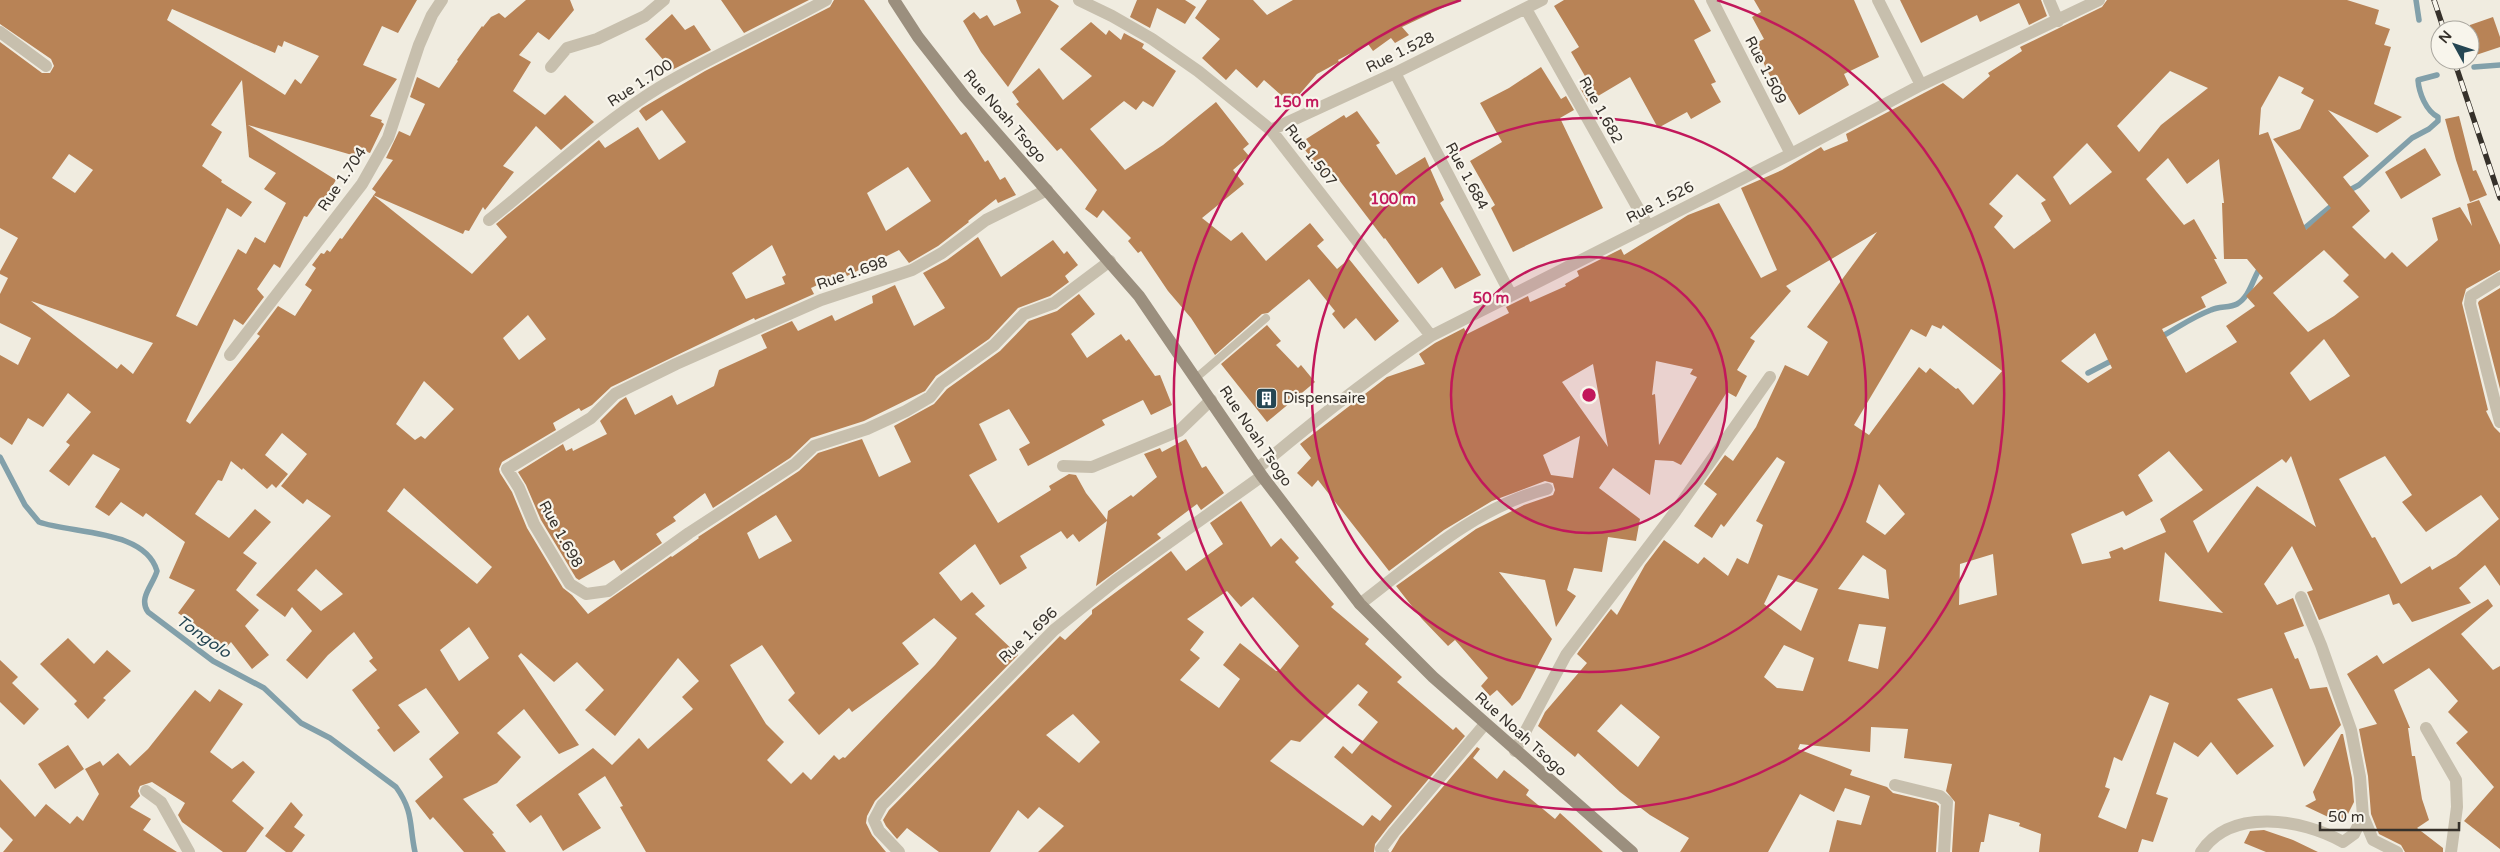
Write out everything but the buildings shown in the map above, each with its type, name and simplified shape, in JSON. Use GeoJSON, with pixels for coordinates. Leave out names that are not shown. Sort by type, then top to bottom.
{"type":"FeatureCollection","features":[{"type":"Feature","properties":{"kind":"main road","name":"Rue Noah Tsogo"},"geometry":{"type":"LineString","coordinates":[[894,0],[918,37],[965,97],[1139,296],[1260,472],[1360,604],[1433,677],[1632,852]]}},
{"type":"Feature","properties":{"kind":"street","name":"Rue 1.704"},"geometry":{"type":"LineString","coordinates":[[230,355],[362,184],[388,138],[419,45],[432,15],[442,0]]}},
{"type":"Feature","properties":{"kind":"street"},"geometry":{"type":"LineString","coordinates":[[551,67],[567,48],[597,39],[645,16],[664,0]]}},
{"type":"Feature","properties":{"kind":"street","name":"Rue 1.700"},"geometry":{"type":"LineString","coordinates":[[489,220],[540,180],[575,148],[660,87],[826,0]]}},
{"type":"Feature","properties":{"kind":"street","name":"Rue 1.507"},"geometry":{"type":"LineString","coordinates":[[1079,0],[1152,39],[1198,71],[1271,130],[1431,336]]}},
{"type":"Feature","properties":{"kind":"street","name":"Rue 1.528"},"geometry":{"type":"LineString","coordinates":[[1271,130],[1395,73],[1542,0]]}},
{"type":"Feature","properties":{"kind":"street","name":"Rue 1.509"},"geometry":{"type":"LineString","coordinates":[[1712,0],[1790,154]]}},
{"type":"Feature","properties":{"kind":"street"},"geometry":{"type":"LineString","coordinates":[[1878,0],[1921,85]]}},
{"type":"Feature","properties":{"kind":"street"},"geometry":{"type":"LineString","coordinates":[[2049,0],[2058,21]]}},
{"type":"Feature","properties":{"kind":"street","name":"Rue 1.526"},"geometry":{"type":"LineString","coordinates":[[1260,472],[1366,380],[1431,336],[1790,154],[1921,85],[2099,0]]}},
{"type":"Feature","properties":{"kind":"street","name":"Rue 1.682"},"geometry":{"type":"LineString","coordinates":[[1526,9],[1648,226]]}},
{"type":"Feature","properties":{"kind":"street"},"geometry":{"type":"LineString","coordinates":[[0,32],[46,66]]}},
{"type":"Feature","properties":{"kind":"street","name":"Rue 1.684"},"geometry":{"type":"LineString","coordinates":[[1395,73],[1511,295]]}},
{"type":"Feature","properties":{"kind":"street","name":"Rue 1.698"},"geometry":{"type":"LineString","coordinates":[[1047,190],[986,220],[942,253],[912,270],[821,300],[676,364],[615,394],[591,418],[507,469],[519,488],[534,524],[570,584],[586,594],[608,591],[689,533],[795,464],[814,446],[867,429],[906,411],[930,397],[941,383],[994,344],[1024,314],[1054,304],[1110,261]]}},
{"type":"Feature","properties":{"kind":"street"},"geometry":{"type":"LineString","coordinates":[[2500,278],[2471,296],[2470,304],[2500,422]]}},
{"type":"Feature","properties":{"kind":"street"},"geometry":{"type":"LineString","coordinates":[[1515,751],[1566,655],[1675,512],[1770,377]]}},
{"type":"Feature","properties":{"kind":"street"},"geometry":{"type":"LineString","coordinates":[[1063,466],[1092,468],[1179,431],[1211,400]]}},
{"type":"Feature","properties":{"kind":"street","name":"Rue 1.696"},"geometry":{"type":"LineString","coordinates":[[899,852],[879,831],[874,820],[882,805],[955,728],[1054,630],[1115,581],[1260,472]]}},
{"type":"Feature","properties":{"kind":"street"},"geometry":{"type":"LineString","coordinates":[[1360,604],[1445,540],[1500,506],[1520,496],[1547,489]]}},
{"type":"Feature","properties":{"kind":"street"},"geometry":{"type":"LineString","coordinates":[[2301,596],[2321,645],[2351,730],[2360,778],[2363,816],[2373,840],[2397,852]]}},
{"type":"Feature","properties":{"kind":"street"},"geometry":{"type":"LineString","coordinates":[[1382,852],[1381,849],[1394,832],[1485,724]]}},
{"type":"Feature","properties":{"kind":"street"},"geometry":{"type":"LineString","coordinates":[[2426,728],[2456,780],[2457,807],[2451,852]]}},
{"type":"Feature","properties":{"kind":"street"},"geometry":{"type":"LineString","coordinates":[[1895,785],[1940,796],[1947,802],[1944,852]]}},
{"type":"Feature","properties":{"kind":"street"},"geometry":{"type":"LineString","coordinates":[[146,791],[161,802],[189,852]]}},
{"type":"Feature","properties":{"kind":"street"},"geometry":{"type":"LineString","coordinates":[[2201,852],[2212,837],[2223,830],[2260,820],[2325,832],[2343,842],[2354,834],[2363,816]]}},
{"type":"Feature","properties":{"kind":"lane"},"geometry":{"type":"LineString","coordinates":[[1196,378],[1266,318]]}},
{"type":"Feature","properties":{"kind":"waterway"},"geometry":{"type":"LineString","coordinates":[[2416,0],[2419,20]]}},
{"type":"Feature","properties":{"kind":"waterway"},"geometry":{"type":"LineString","coordinates":[[2480,67],[2500,65]]}},
{"type":"Feature","properties":{"kind":"waterway"},"geometry":{"type":"LineString","coordinates":[[2346,192],[2359,185],[2412,138],[2429,129],[2438,121],[2438,117],[2430,111],[2424,101],[2418,80],[2437,75]]}},
{"type":"Feature","properties":{"kind":"waterway"},"geometry":{"type":"LineString","coordinates":[[2301,231],[2336,202]]}},
{"type":"Feature","properties":{"kind":"waterway"},"geometry":{"type":"LineString","coordinates":[[2159,338],[2204,313],[2237,304],[2246,296],[2262,265]]}},
{"type":"Feature","properties":{"kind":"waterway"},"geometry":{"type":"LineString","coordinates":[[2088,373],[2115,359]]}},
{"type":"Feature","properties":{"kind":"waterway","name":"Tongolo"},"geometry":{"type":"LineString","coordinates":[[0,457],[25,505],[39,522],[106,535],[138,547],[150,557],[157,571],[145,597],[145,607],[148,612],[213,661],[264,688],[301,723],[330,738],[396,787],[406,804],[415,852]]}},
{"type":"Feature","properties":{"kind":"railway"},"geometry":{"type":"LineString","coordinates":[[2434,0],[2441,20]]}},
{"type":"Feature","properties":{"kind":"railway"},"geometry":{"type":"LineString","coordinates":[[2457,70],[2500,198]]}},
{"type":"Feature","properties":{"kind":"place","name":"Dispensaire"},"geometry":{"type":"Point","coordinates":[1267,398]}}]}
